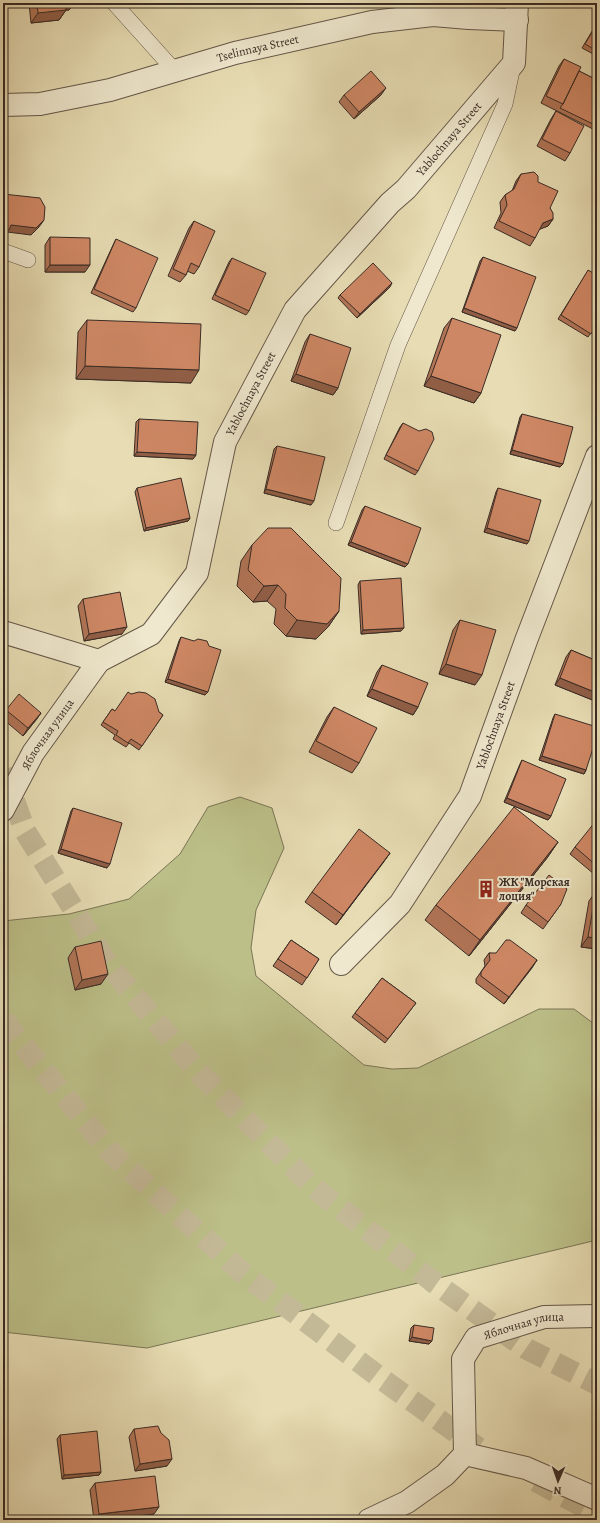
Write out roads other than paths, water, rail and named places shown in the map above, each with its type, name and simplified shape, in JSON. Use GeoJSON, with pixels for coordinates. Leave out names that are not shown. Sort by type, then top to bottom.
{"type":"FeatureCollection","features":[{"type":"Feature","properties":{"kind":"street","name":"Tselinnaya Street"},"geometry":{"type":"LineString","coordinates":[[3,105],[40,104],[110,90],[235,53],[372,22],[433,15],[517,11]]}},
{"type":"Feature","properties":{"kind":"street","name":"Yablochnaya Street"},"geometry":{"type":"LineString","coordinates":[[99,661],[151,634],[197,573],[225,442],[295,310],[390,203],[406,189],[514,63],[517,11]]}},
{"type":"Feature","properties":{"kind":"street","name":"Yablochnaya Street"},"geometry":{"type":"LineString","coordinates":[[341,964],[400,904],[470,796],[527,638],[597,456]]}},
{"type":"Feature","properties":{"kind":"street"},"geometry":{"type":"LineString","coordinates":[[3,632],[99,661]]}},
{"type":"Feature","properties":{"kind":"street","name":"Яблочная улица"},"geometry":{"type":"LineString","coordinates":[[3,810],[33,753],[99,661]]}},
{"type":"Feature","properties":{"kind":"street","name":"Яблочная улица"},"geometry":{"type":"LineString","coordinates":[[465,1454],[463,1359],[476,1338],[544,1317],[597,1316]]}},
{"type":"Feature","properties":{"kind":"street"},"geometry":{"type":"LineString","coordinates":[[369,1520],[407,1502],[444,1475],[465,1454],[526,1468],[597,1499]]}},
{"type":"Feature","properties":{"kind":"lane"},"geometry":{"type":"LineString","coordinates":[[114,3],[175,71]]}},
{"type":"Feature","properties":{"kind":"lane","name":"Yablochnaya Street"},"geometry":{"type":"LineString","coordinates":[[336,523],[398,345],[505,104],[514,63]]}},
{"type":"Feature","properties":{"kind":"lane"},"geometry":{"type":"LineString","coordinates":[[3,251],[28,260]]}},
{"type":"Feature","properties":{"kind":"tunnel"},"geometry":{"type":"LineString","coordinates":[[3,770],[25,831],[107,963],[201,1075],[313,1187],[436,1284],[527,1349],[597,1384]]}},
{"type":"Feature","properties":{"kind":"tunnel"},"geometry":{"type":"LineString","coordinates":[[3,1020],[110,1152],[244,1274],[383,1380],[478,1448]]}},
{"type":"Feature","properties":{"kind":"tunnel"},"geometry":{"type":"LineString","coordinates":[[536,1481],[597,1514]]}},
{"type":"Feature","properties":{"kind":"place","name":"ЖК \"Морская лоция\""},"geometry":{"type":"Point","coordinates":[486,889]}}]}
